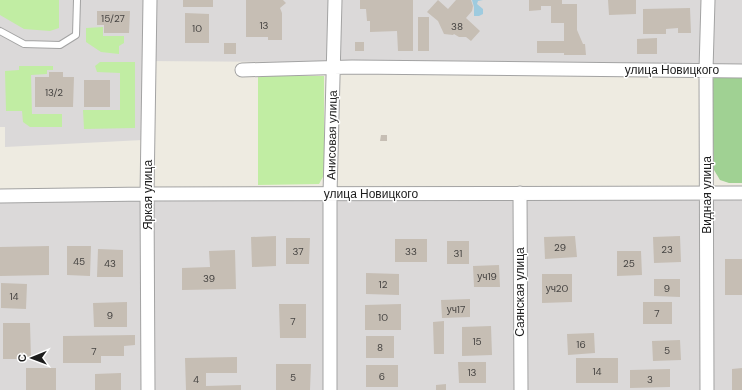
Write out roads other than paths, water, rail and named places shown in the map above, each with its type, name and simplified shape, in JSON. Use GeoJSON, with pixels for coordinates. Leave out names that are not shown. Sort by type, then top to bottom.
{"type":"FeatureCollection","features":[{"type":"Feature","properties":{"kind":"street","name":"Яркая улица"},"geometry":{"type":"LineString","coordinates":[[148,390],[147,194],[150,0]]}},
{"type":"Feature","properties":{"kind":"street","name":"Анисовая улица"},"geometry":{"type":"LineString","coordinates":[[330,390],[330,194],[334,0]]}},
{"type":"Feature","properties":{"kind":"street","name":"Видная улица"},"geometry":{"type":"LineString","coordinates":[[707,390],[706,70],[708,0]]}},
{"type":"Feature","properties":{"kind":"street","name":"улица Новицкого"},"geometry":{"type":"LineString","coordinates":[[242,70],[333,68],[742,71]]}},
{"type":"Feature","properties":{"kind":"street","name":"Саянская улица"},"geometry":{"type":"LineString","coordinates":[[520,193],[520,390]]}},
{"type":"Feature","properties":{"kind":"street","name":"улица Новицкого"},"geometry":{"type":"LineString","coordinates":[[0,196],[147,194],[742,193]]}},
{"type":"Feature","properties":{"kind":"lane"},"geometry":{"type":"LineString","coordinates":[[0,39],[2,32],[24,44],[60,45],[76,35],[77,0]]}},
{"type":"Feature","properties":{"kind":"water"},"geometry":{"type":"Polygon","coordinates":[[[472,0],[483,0],[478,1],[477,4],[483,9],[483,14],[474,16],[472,0]]]}}]}
